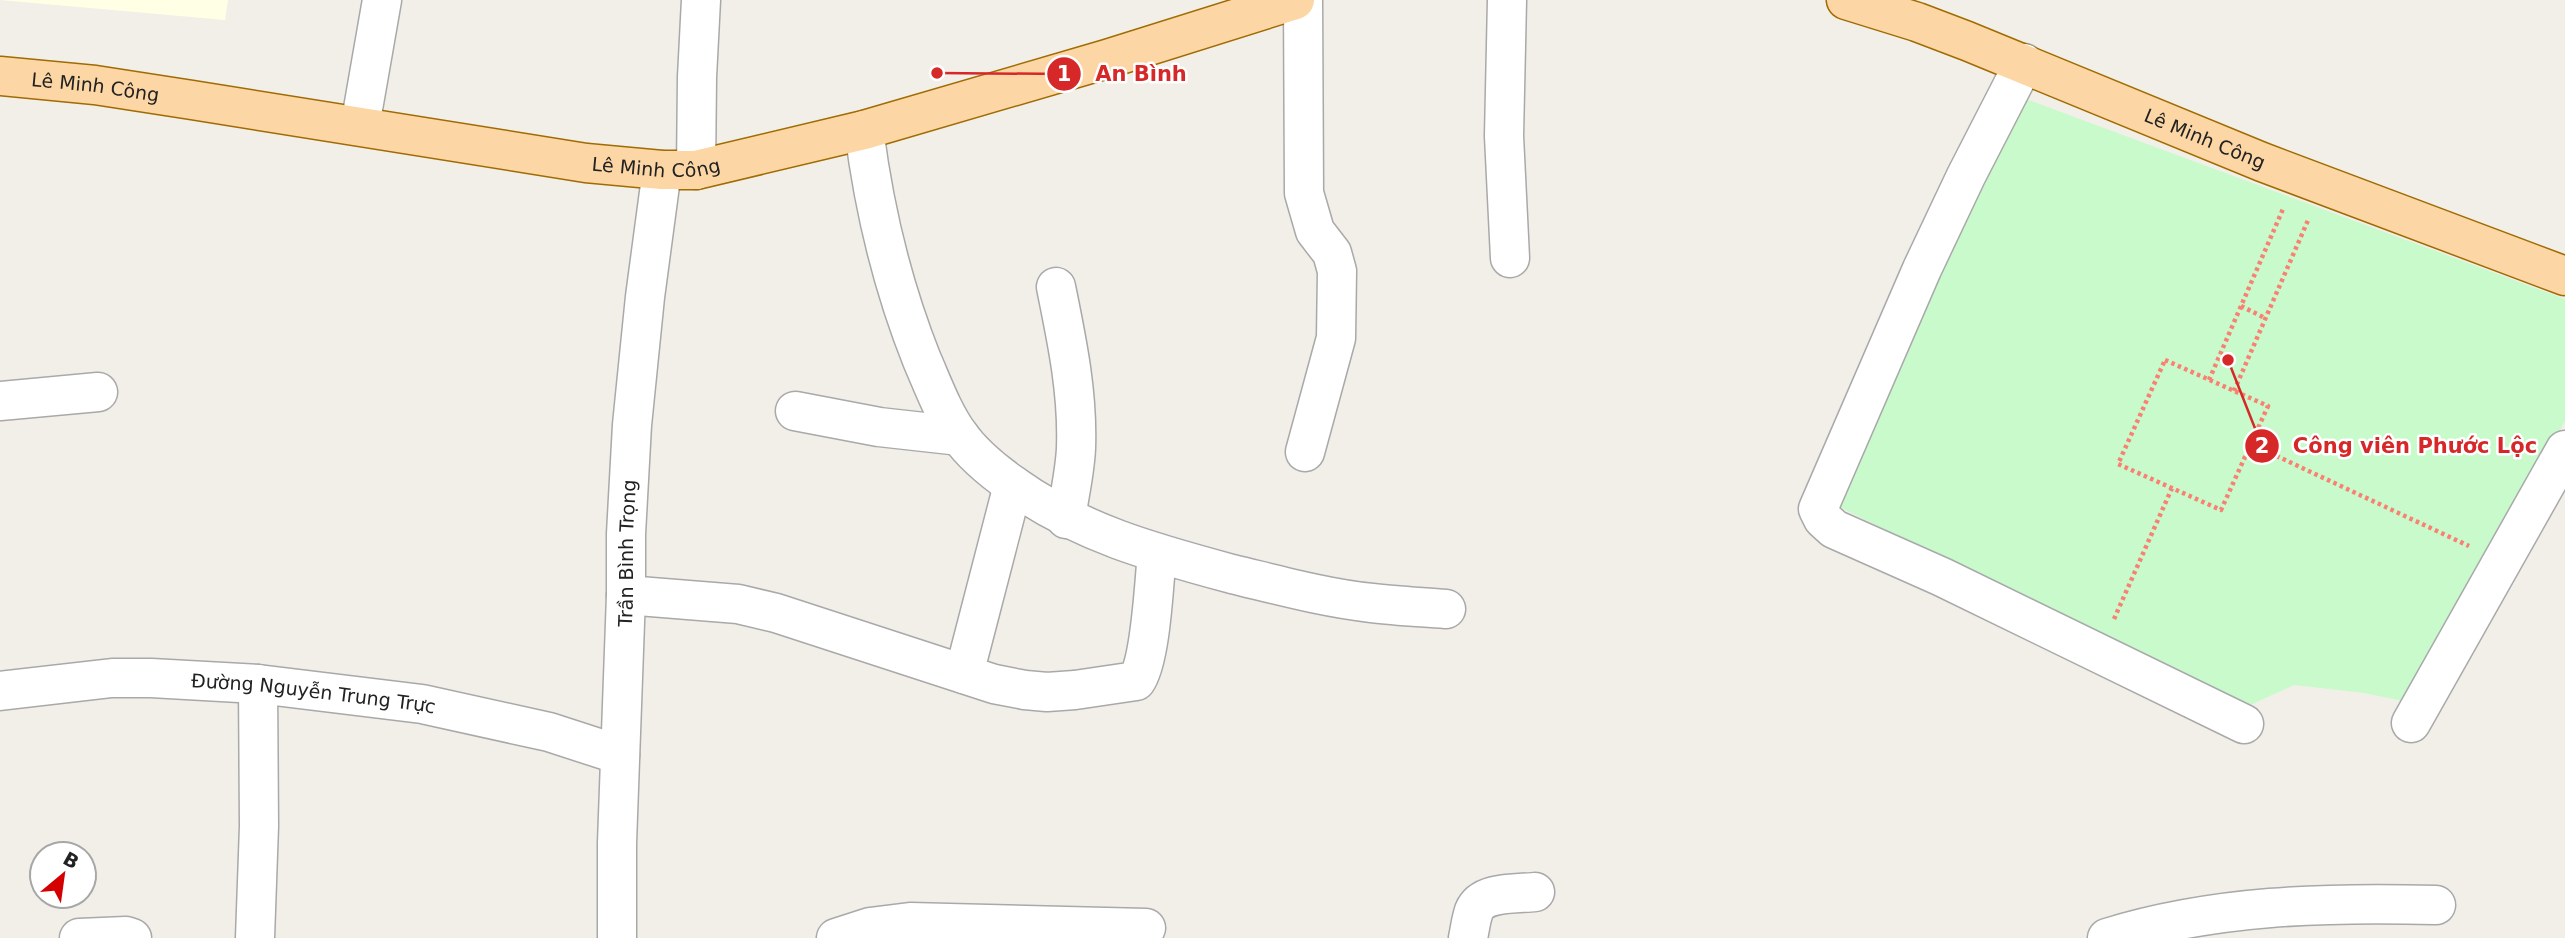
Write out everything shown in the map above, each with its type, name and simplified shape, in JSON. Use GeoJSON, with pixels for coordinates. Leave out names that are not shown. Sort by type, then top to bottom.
{"type":"FeatureCollection","features":[{"type":"Feature","properties":{"kind":"main road","name":"Lê Minh Công"},"geometry":{"type":"LineString","coordinates":[[0,76],[109,87],[535,156],[679,170],[864,130],[1107,59],[1295,0]]}},
{"type":"Feature","properties":{"kind":"main road","name":"Lê Minh Công"},"geometry":{"type":"LineString","coordinates":[[1846,0],[1917,22],[2024,63],[2310,181],[2565,276]]}},
{"type":"Feature","properties":{"kind":"street"},"geometry":{"type":"LineString","coordinates":[[360,126],[382,0]]}},
{"type":"Feature","properties":{"kind":"street","name":"Trần Bình Trọng"},"geometry":{"type":"LineString","coordinates":[[617,938],[626,534],[632,425],[645,297],[679,170],[697,77],[701,0]]}},
{"type":"Feature","properties":{"kind":"street"},"geometry":{"type":"LineString","coordinates":[[1303,0],[1304,193],[1315,230],[1332,253],[1337,271],[1336,338],[1305,452]]}},
{"type":"Feature","properties":{"kind":"street"},"geometry":{"type":"LineString","coordinates":[[1507,0],[1504,136],[1510,258]]}},
{"type":"Feature","properties":{"kind":"street"},"geometry":{"type":"LineString","coordinates":[[2024,63],[1922,269],[1818,509],[1834,529],[1942,577],[2244,723]]}},
{"type":"Feature","properties":{"kind":"street"},"geometry":{"type":"LineString","coordinates":[[864,130],[877,214],[900,299],[929,377],[960,436],[992,471],[1066,519],[1101,535],[1157,553],[1277,585],[1335,597],[1370,603],[1446,609]]}},
{"type":"Feature","properties":{"kind":"street"},"geometry":{"type":"LineString","coordinates":[[1056,287],[1072,361],[1076,408],[1076,452],[1066,519]]}},
{"type":"Feature","properties":{"kind":"street"},"geometry":{"type":"LineString","coordinates":[[0,401],[98,393]]}},
{"type":"Feature","properties":{"kind":"street"},"geometry":{"type":"LineString","coordinates":[[795,411],[878,428],[960,436]]}},
{"type":"Feature","properties":{"kind":"street"},"geometry":{"type":"LineString","coordinates":[[2411,723],[2565,450]]}},
{"type":"Feature","properties":{"kind":"street"},"geometry":{"type":"LineString","coordinates":[[964,674],[1013,485]]}},
{"type":"Feature","properties":{"kind":"street"},"geometry":{"type":"LineString","coordinates":[[626,595],[738,604],[776,613],[994,684],[1047,692],[1136,681],[1142,673],[1157,553]]}},
{"type":"Feature","properties":{"kind":"street","name":"Đường Nguyễn Trung Trực"},"geometry":{"type":"LineString","coordinates":[[0,691],[112,678],[165,678],[258,684],[434,707],[549,732],[620,755]]}},
{"type":"Feature","properties":{"kind":"street"},"geometry":{"type":"LineString","coordinates":[[255,938],[259,813],[258,684]]}},
{"type":"Feature","properties":{"kind":"street"},"geometry":{"type":"LineString","coordinates":[[1468,938],[1474,911],[1479,903],[1490,897],[1535,892]]}},
{"type":"Feature","properties":{"kind":"street"},"geometry":{"type":"LineString","coordinates":[[2107,938],[2165,923],[2246,910],[2358,903],[2436,905]]}},
{"type":"Feature","properties":{"kind":"street"},"geometry":{"type":"LineString","coordinates":[[835,938],[870,927],[910,922],[1146,928]]}},
{"type":"Feature","properties":{"kind":"street"},"geometry":{"type":"LineString","coordinates":[[79,938],[132,938]]}},
{"type":"Feature","properties":{"kind":"path"},"geometry":{"type":"LineString","coordinates":[[2209,380],[2241,306],[2310,181]]}},
{"type":"Feature","properties":{"kind":"path"},"geometry":{"type":"LineString","coordinates":[[2234,391],[2265,318],[2310,181]]}},
{"type":"Feature","properties":{"kind":"path"},"geometry":{"type":"LineString","coordinates":[[2241,306],[2265,318]]}},
{"type":"Feature","properties":{"kind":"path"},"geometry":{"type":"LineString","coordinates":[[2165,360],[2209,380],[2268,406],[2221,510],[2118,464],[2165,360]]}},
{"type":"Feature","properties":{"kind":"path"},"geometry":{"type":"LineString","coordinates":[[2251,444],[2502,561]]}},
{"type":"Feature","properties":{"kind":"path"},"geometry":{"type":"LineString","coordinates":[[2110,627],[2172,488]]}},
{"type":"Feature","properties":{"kind":"shaded area"},"geometry":{"type":"Polygon","coordinates":[[[0,0],[228,0],[225,20],[0,0]]]}},
{"type":"Feature","properties":{"kind":"green space"},"geometry":{"type":"Polygon","coordinates":[[[2010,93],[2565,299],[2565,421],[2413,703],[2364,693],[2294,685],[2246,707],[1827,501],[2010,93]]]}},
{"type":"Feature","properties":{"kind":"place","name":"An Bình"},"geometry":{"type":"Point","coordinates":[937,73]}},
{"type":"Feature","properties":{"kind":"place","name":"Công viên Phước Lộc"},"geometry":{"type":"Point","coordinates":[2228,360]}}]}
